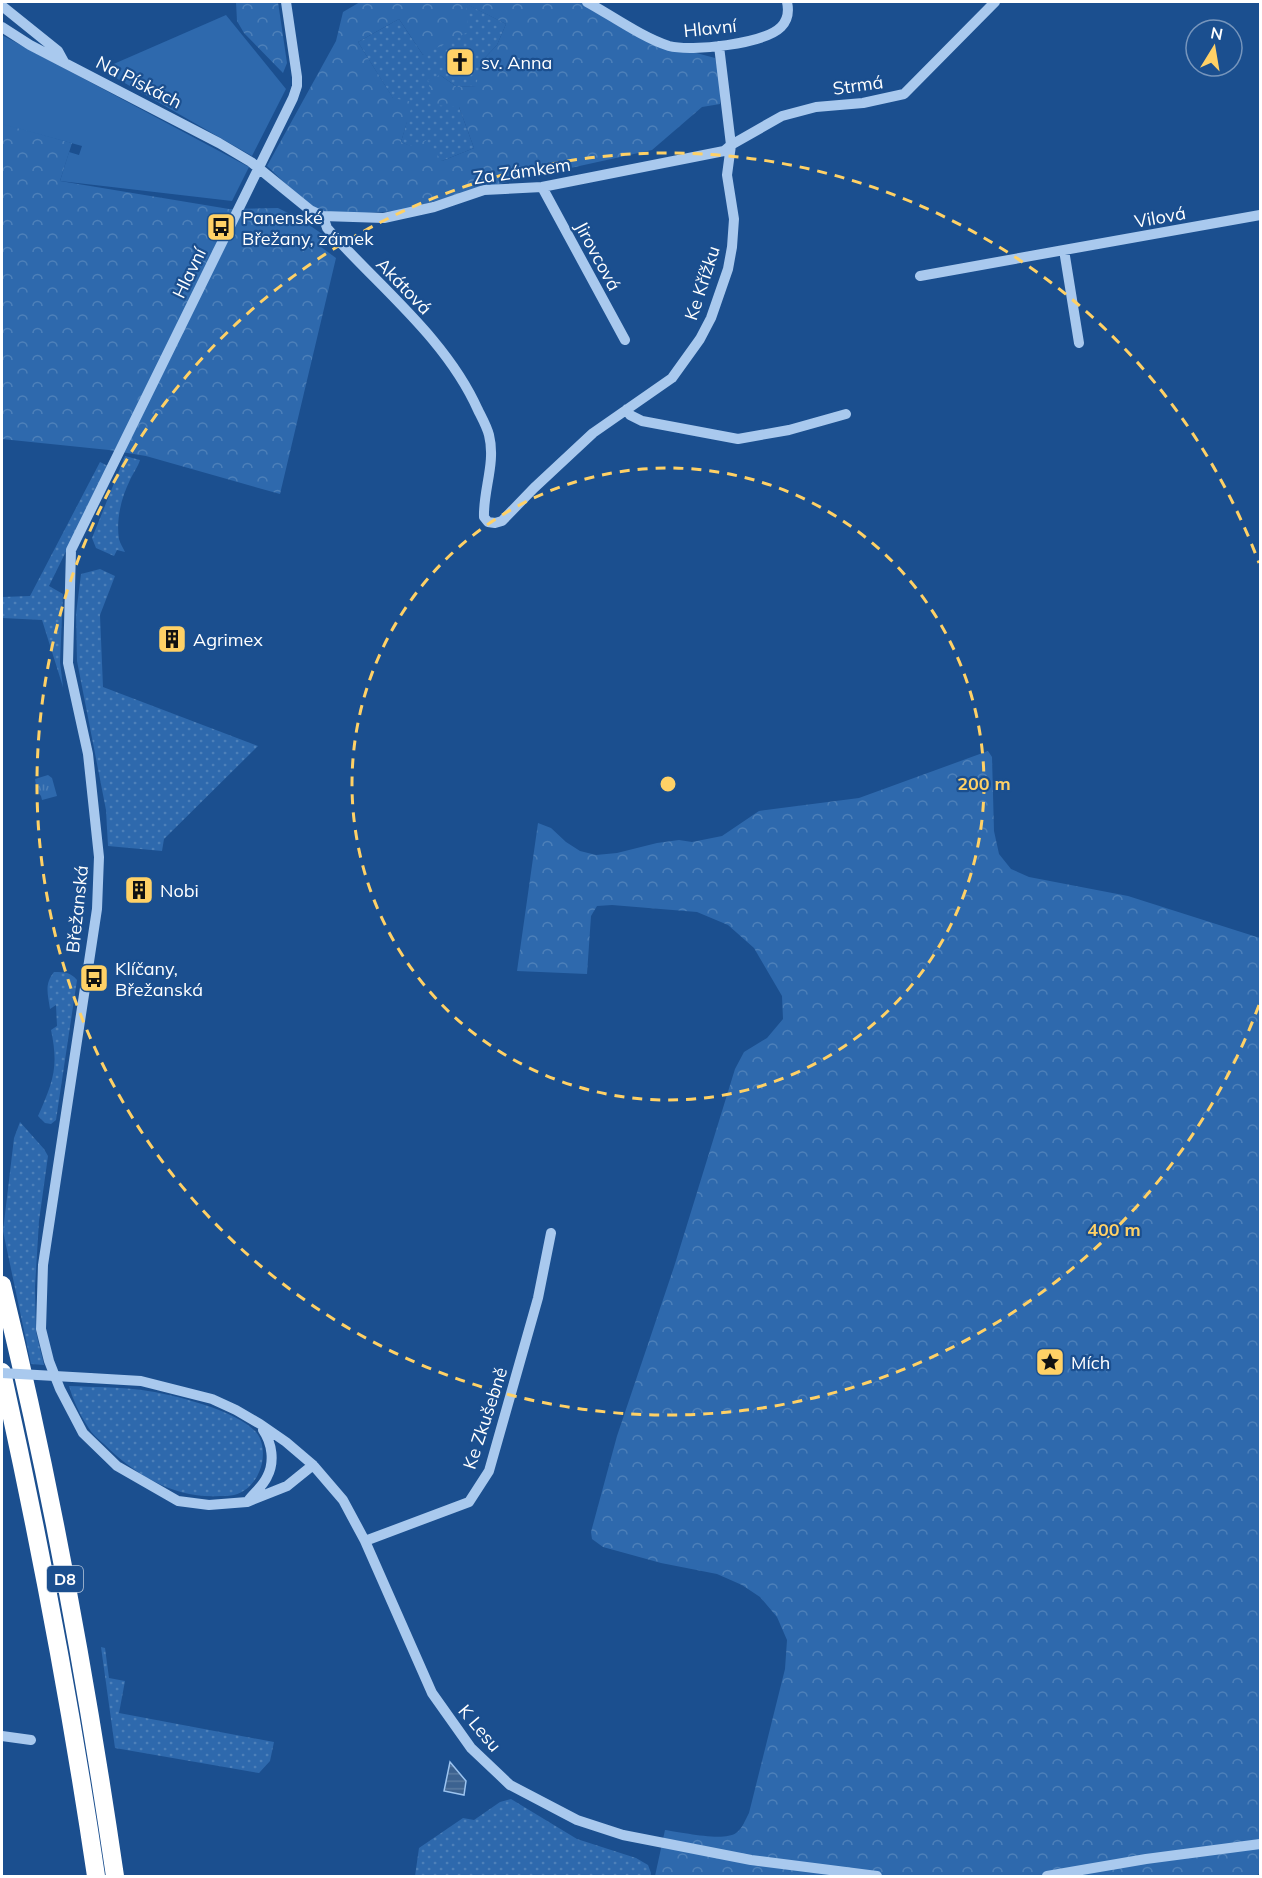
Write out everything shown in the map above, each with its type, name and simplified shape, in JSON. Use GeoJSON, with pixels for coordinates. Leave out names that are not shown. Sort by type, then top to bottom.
{"type":"FeatureCollection","features":[{"type":"Feature","properties":{"kind":"highway","name":"D8"},"geometry":{"type":"LineString","coordinates":[[2,1285],[56,1528],[100,1772],[115,1876]]}},
{"type":"Feature","properties":{"kind":"highway","name":"D8"},"geometry":{"type":"LineString","coordinates":[[2,1372],[37,1535],[81,1775],[96,1876]]}},
{"type":"Feature","properties":{"kind":"street","name":"Hlavní"},"geometry":{"type":"LineString","coordinates":[[71,550],[293,98],[297,86],[286,2]]}},
{"type":"Feature","properties":{"kind":"street","name":"Hlavní"},"geometry":{"type":"LineString","coordinates":[[587,2],[645,36],[682,48],[719,46],[772,34],[786,21],[787,2]]}},
{"type":"Feature","properties":{"kind":"street","name":"Strmá"},"geometry":{"type":"LineString","coordinates":[[731,145],[782,116],[816,107],[863,103],[904,94],[995,2]]}},
{"type":"Feature","properties":{"kind":"street"},"geometry":{"type":"LineString","coordinates":[[2,6],[58,51],[64,62]]}},
{"type":"Feature","properties":{"kind":"street","name":"Na Pískách"},"geometry":{"type":"LineString","coordinates":[[2,27],[30,45],[219,143],[259,169]]}},
{"type":"Feature","properties":{"kind":"street","name":"Ke Křížku"},"geometry":{"type":"LineString","coordinates":[[612,420],[672,378],[700,339],[711,318],[728,269],[735,219],[727,174],[731,145],[719,46]]}},
{"type":"Feature","properties":{"kind":"street","name":"Za Zámkem"},"geometry":{"type":"LineString","coordinates":[[323,216],[384,218],[434,207],[484,190],[542,187],[724,151],[731,145]]}},
{"type":"Feature","properties":{"kind":"street"},"geometry":{"type":"LineString","coordinates":[[259,169],[310,210],[323,216]]}},
{"type":"Feature","properties":{"kind":"street","name":"Jirovcová"},"geometry":{"type":"LineString","coordinates":[[542,187],[625,340]]}},
{"type":"Feature","properties":{"kind":"street","name":"Vilová"},"geometry":{"type":"LineString","coordinates":[[920,276],[1260,215]]}},
{"type":"Feature","properties":{"kind":"street","name":"Akátová"},"geometry":{"type":"LineString","coordinates":[[323,216],[327,228],[439,346],[462,379],[475,403],[489,436],[492,465],[483,514],[488,522],[502,521],[593,433],[612,420]]}},
{"type":"Feature","properties":{"kind":"street"},"geometry":{"type":"LineString","coordinates":[[1064,250],[1078,343]]}},
{"type":"Feature","properties":{"kind":"street"},"geometry":{"type":"LineString","coordinates":[[627,409],[630,415],[642,422],[738,439],[789,430],[846,414]]}},
{"type":"Feature","properties":{"kind":"street","name":"Břežanská"},"geometry":{"type":"LineString","coordinates":[[71,550],[68,663],[88,754],[99,857],[97,909],[43,1265],[41,1329],[49,1361],[60,1389],[83,1433],[117,1466],[178,1501],[209,1505],[247,1502],[287,1486],[313,1465]]}},
{"type":"Feature","properties":{"kind":"street","name":"Ke Zkušebně"},"geometry":{"type":"LineString","coordinates":[[365,1541],[469,1502],[489,1471],[538,1298],[551,1233]]}},
{"type":"Feature","properties":{"kind":"street"},"geometry":{"type":"LineString","coordinates":[[2,1372],[141,1382],[212,1399],[260,1424],[313,1465]]}},
{"type":"Feature","properties":{"kind":"street"},"geometry":{"type":"LineString","coordinates":[[247,1502],[267,1477],[272,1459],[270,1440],[260,1424]]}},
{"type":"Feature","properties":{"kind":"street","name":"K Lesu"},"geometry":{"type":"LineString","coordinates":[[313,1465],[343,1500],[365,1541],[432,1693],[471,1748],[510,1785],[576,1820],[623,1835],[751,1860],[877,1876]]}},
{"type":"Feature","properties":{"kind":"street"},"geometry":{"type":"LineString","coordinates":[[2,1736],[31,1740]]}},
{"type":"Feature","properties":{"kind":"street"},"geometry":{"type":"LineString","coordinates":[[1047,1876],[1146,1859],[1260,1844]]}},
{"type":"Feature","properties":{"kind":"green space"},"geometry":{"type":"Polygon","coordinates":[[[236,2],[278,2],[287,63],[283,73],[244,33],[237,21],[236,2]]]}},
{"type":"Feature","properties":{"kind":"green space"},"geometry":{"type":"Polygon","coordinates":[[[360,2],[582,2],[689,51],[715,58],[721,86],[720,104],[702,107],[652,150],[507,182],[398,211],[330,215],[310,207],[267,166],[336,41],[343,12],[360,2]],[[466,4],[468,32],[423,55],[399,19],[358,42],[393,98],[413,102],[401,142],[411,146],[426,140],[442,161],[474,148],[459,107],[433,105],[428,80],[440,75],[457,87],[476,86],[481,62],[497,45],[506,24],[466,4]]]}},
{"type":"Feature","properties":{"kind":"green space"},"geometry":{"type":"Polygon","coordinates":[[[465,3],[506,24],[497,45],[481,62],[477,86],[457,87],[440,75],[459,107],[474,148],[442,161],[401,142],[407,121],[358,42],[399,19],[423,55],[465,3]]]}},
{"type":"Feature","properties":{"kind":"green space"},"geometry":{"type":"Polygon","coordinates":[[[226,15],[286,89],[252,156],[109,74],[109,66],[226,15]]]}},
{"type":"Feature","properties":{"kind":"green space"},"geometry":{"type":"Polygon","coordinates":[[[2,35],[249,167],[232,201],[60,181],[69,152],[79,155],[82,146],[2,124],[2,35]]]}},
{"type":"Feature","properties":{"kind":"green space"},"geometry":{"type":"Polygon","coordinates":[[[2,123],[72,143],[60,181],[229,209],[278,208],[302,220],[325,236],[321,247],[336,258],[280,494],[146,456],[2,439],[2,123]]]}},
{"type":"Feature","properties":{"kind":"green space"},"geometry":{"type":"Polygon","coordinates":[[[125,456],[140,460],[127,487],[120,509],[119,539],[125,552],[117,550],[114,556],[96,548],[92,538],[125,456]]]}},
{"type":"Feature","properties":{"kind":"green space"},"geometry":{"type":"Polygon","coordinates":[[[100,462],[108,466],[49,586],[63,594],[60,662],[63,687],[42,620],[2,618],[2,597],[30,596],[100,462]]]}},
{"type":"Feature","properties":{"kind":"green space"},"geometry":{"type":"Polygon","coordinates":[[[100,569],[115,576],[100,615],[103,687],[258,746],[164,839],[162,851],[108,846],[106,810],[77,661],[76,614],[81,574],[100,569]]]}},
{"type":"Feature","properties":{"kind":"green space"},"geometry":{"type":"Polygon","coordinates":[[[988,751],[992,757],[994,831],[999,854],[1011,869],[1029,877],[1128,896],[1260,938],[1260,1872],[1257,1876],[655,1876],[665,1830],[722,1837],[736,1833],[744,1824],[749,1813],[785,1669],[787,1640],[777,1617],[760,1597],[742,1585],[717,1574],[661,1563],[603,1547],[592,1539],[591,1532],[617,1436],[674,1267],[735,1069],[744,1052],[767,1038],[783,1019],[782,996],[754,948],[728,925],[697,912],[612,905],[597,906],[591,916],[587,974],[517,971],[538,823],[551,828],[580,851],[596,855],[679,840],[692,842],[722,836],[759,811],[859,798],[988,751]]]}},
{"type":"Feature","properties":{"kind":"green space"},"geometry":{"type":"Polygon","coordinates":[[[48,775],[52,778],[57,796],[42,800],[37,791],[35,779],[48,775]]]}},
{"type":"Feature","properties":{"kind":"green space"},"geometry":{"type":"Polygon","coordinates":[[[54,972],[67,973],[77,980],[56,1120],[51,1124],[45,1123],[38,1116],[51,1084],[54,1065],[51,1030],[57,1026],[56,1005],[50,1009],[48,990],[49,981],[54,972]]]}},
{"type":"Feature","properties":{"kind":"green space"},"geometry":{"type":"Polygon","coordinates":[[[20,1122],[48,1156],[39,1221],[35,1287],[36,1332],[44,1365],[31,1364],[3,1231],[14,1138],[20,1122]]]}},
{"type":"Feature","properties":{"kind":"green space"},"geometry":{"type":"Polygon","coordinates":[[[69,1386],[124,1388],[155,1392],[219,1410],[247,1424],[256,1432],[263,1455],[258,1473],[244,1491],[229,1496],[187,1494],[157,1483],[129,1466],[93,1434],[69,1386]]]}},
{"type":"Feature","properties":{"kind":"green space"},"geometry":{"type":"Polygon","coordinates":[[[101,1647],[105,1648],[109,1678],[125,1681],[119,1713],[274,1742],[270,1761],[259,1773],[115,1748],[101,1647]]]}},
{"type":"Feature","properties":{"kind":"green space"},"geometry":{"type":"Polygon","coordinates":[[[511,1799],[577,1839],[636,1858],[648,1865],[650,1876],[415,1876],[419,1848],[463,1818],[474,1820],[500,1802],[511,1799]]]}},
{"type":"Feature","properties":{"kind":"shaded area"},"geometry":{"type":"Polygon","coordinates":[[[450,1762],[466,1781],[464,1795],[444,1791],[450,1762]]]}},
{"type":"Feature","properties":{"kind":"place","name":"sv. Anna"},"geometry":{"type":"Point","coordinates":[460,62]}},
{"type":"Feature","properties":{"kind":"place","name":"Panenské Břežany, zámek"},"geometry":{"type":"Point","coordinates":[221,227]}},
{"type":"Feature","properties":{"kind":"place","name":"Agrimex"},"geometry":{"type":"Point","coordinates":[172,639]}},
{"type":"Feature","properties":{"kind":"place","name":"Nobi"},"geometry":{"type":"Point","coordinates":[139,890]}},
{"type":"Feature","properties":{"kind":"place","name":"Klíčany, Břežanská"},"geometry":{"type":"Point","coordinates":[94,978]}},
{"type":"Feature","properties":{"kind":"place","name":"Mích"},"geometry":{"type":"Point","coordinates":[1050,1362]}}]}
